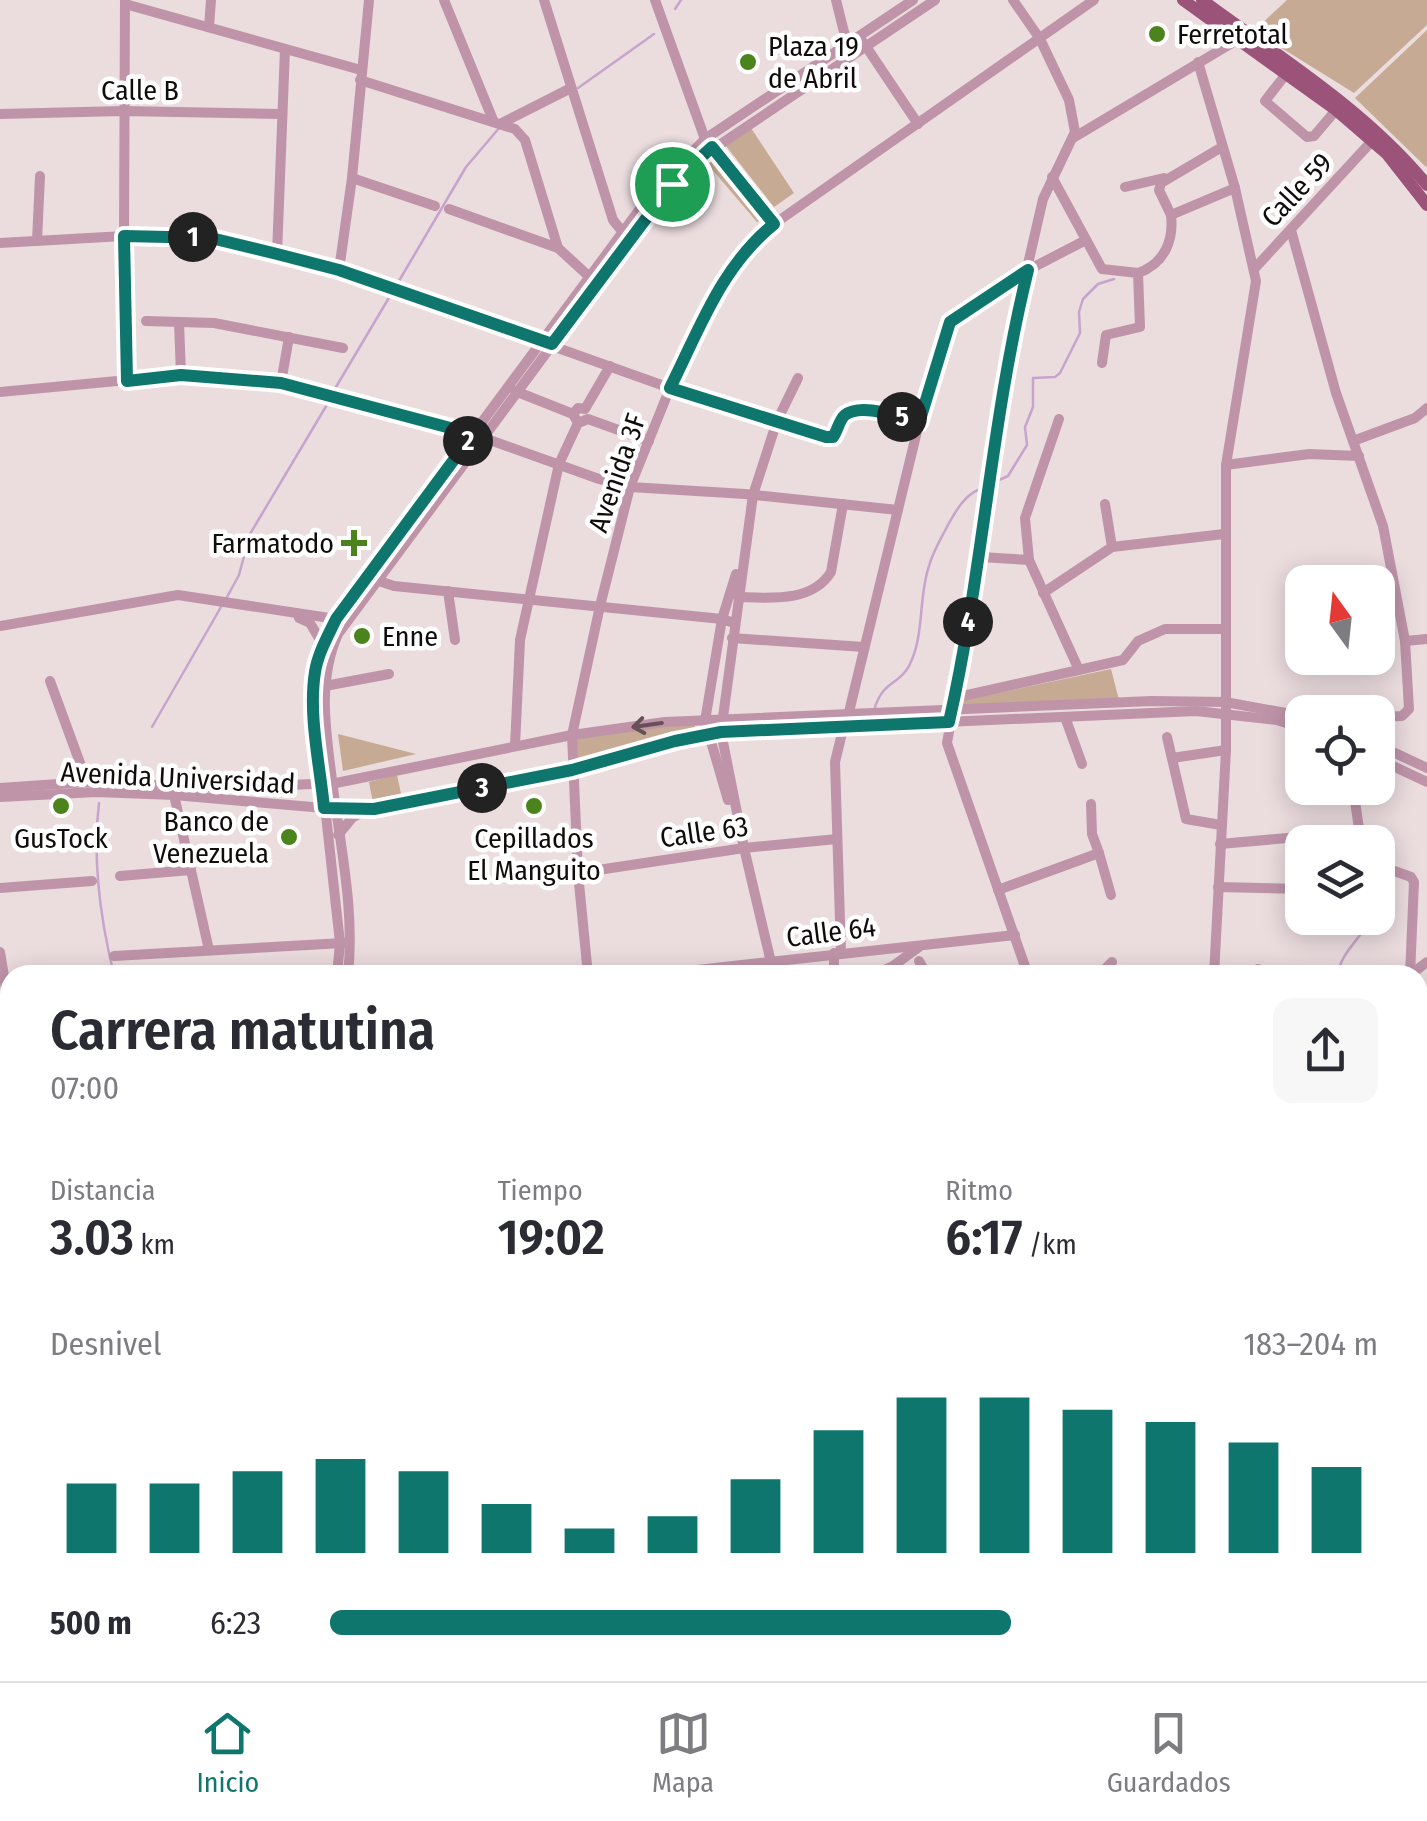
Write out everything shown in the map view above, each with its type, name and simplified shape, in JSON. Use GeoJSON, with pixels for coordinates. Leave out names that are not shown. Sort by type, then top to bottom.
{"type":"FeatureCollection","features":[{"type":"Feature","properties":{"kind":"main road"},"geometry":{"type":"LineString","coordinates":[[1183,0],[1336,110],[1387,154],[1427,205]]}},
{"type":"Feature","properties":{"kind":"main road"},"geometry":{"type":"LineString","coordinates":[[1202,0],[1220,5],[1329,93],[1395,149],[1427,185]]}},
{"type":"Feature","properties":{"kind":"street"},"geometry":{"type":"LineString","coordinates":[[209,27],[211,0]]}},
{"type":"Feature","properties":{"kind":"street"},"geometry":{"type":"LineString","coordinates":[[339,270],[369,0]]}},
{"type":"Feature","properties":{"kind":"street"},"geometry":{"type":"LineString","coordinates":[[444,0],[497,121]]}},
{"type":"Feature","properties":{"kind":"street"},"geometry":{"type":"LineString","coordinates":[[544,0],[614,220],[626,236]]}},
{"type":"Feature","properties":{"kind":"street"},"geometry":{"type":"LineString","coordinates":[[655,0],[709,143],[774,224]]}},
{"type":"Feature","properties":{"kind":"street"},"geometry":{"type":"LineString","coordinates":[[836,0],[844,32],[918,124]]}},
{"type":"Feature","properties":{"kind":"street"},"geometry":{"type":"LineString","coordinates":[[858,46],[913,0]]}},
{"type":"Feature","properties":{"kind":"street"},"geometry":{"type":"LineString","coordinates":[[347,965],[329,808],[324,723],[330,651],[338,634],[373,579],[676,165],[935,0]]}},
{"type":"Feature","properties":{"kind":"street"},"geometry":{"type":"LineString","coordinates":[[1014,0],[1040,39],[1075,120],[1072,138],[1052,177],[1028,270],[994,439],[980,557],[950,717],[948,750],[1025,965]]}},
{"type":"Feature","properties":{"kind":"street","name":"Avenida 3F"},"geometry":{"type":"LineString","coordinates":[[587,965],[578,873],[572,735],[630,486],[670,388],[727,274],[746,247],[774,224],[1094,0]]}},
{"type":"Feature","properties":{"kind":"street"},"geometry":{"type":"LineString","coordinates":[[127,381],[125,2],[285,49],[515,129],[525,140],[558,248]]}},
{"type":"Feature","properties":{"kind":"street"},"geometry":{"type":"LineString","coordinates":[[1072,138],[1238,40]]}},
{"type":"Feature","properties":{"kind":"street"},"geometry":{"type":"LineString","coordinates":[[277,254],[285,49]]}},
{"type":"Feature","properties":{"kind":"street"},"geometry":{"type":"LineString","coordinates":[[1198,62],[1235,188],[1256,282],[1226,465],[1226,750],[1214,965]]}},
{"type":"Feature","properties":{"kind":"street"},"geometry":{"type":"LineString","coordinates":[[1286,74],[1266,104],[1307,137],[1314,136],[1336,110]]}},
{"type":"Feature","properties":{"kind":"street"},"geometry":{"type":"LineString","coordinates":[[497,121],[572,88]]}},
{"type":"Feature","properties":{"kind":"street","name":"Calle B"},"geometry":{"type":"LineString","coordinates":[[0,114],[280,114]]}},
{"type":"Feature","properties":{"kind":"street","name":"Calle 59"},"geometry":{"type":"LineString","coordinates":[[1254,268],[1372,142]]}},
{"type":"Feature","properties":{"kind":"street"},"geometry":{"type":"LineString","coordinates":[[1052,177],[1104,271],[1138,273],[1158,262],[1168,248],[1171,215],[1159,190],[1161,183],[1222,147]]}},
{"type":"Feature","properties":{"kind":"street"},"geometry":{"type":"LineString","coordinates":[[37,241],[40,176]]}},
{"type":"Feature","properties":{"kind":"street"},"geometry":{"type":"LineString","coordinates":[[352,178],[435,206]]}},
{"type":"Feature","properties":{"kind":"street"},"geometry":{"type":"LineString","coordinates":[[1125,187],[1170,178]]}},
{"type":"Feature","properties":{"kind":"street"},"geometry":{"type":"LineString","coordinates":[[1171,215],[1235,188]]}},
{"type":"Feature","properties":{"kind":"street"},"geometry":{"type":"LineString","coordinates":[[450,210],[558,248],[593,281]]}},
{"type":"Feature","properties":{"kind":"street"},"geometry":{"type":"LineString","coordinates":[[1291,230],[1336,394],[1383,526],[1405,640],[1409,708],[1402,716],[1395,716]]}},
{"type":"Feature","properties":{"kind":"street"},"geometry":{"type":"LineString","coordinates":[[0,243],[124,236],[211,238],[339,270],[670,388],[826,437],[833,437],[841,418],[852,412],[889,413],[919,423]]}},
{"type":"Feature","properties":{"kind":"street"},"geometry":{"type":"LineString","coordinates":[[848,716],[919,423],[950,322],[1028,270],[1086,240]]}},
{"type":"Feature","properties":{"kind":"street"},"geometry":{"type":"LineString","coordinates":[[1102,363],[1106,335],[1139,329],[1138,273]]}},
{"type":"Feature","properties":{"kind":"street"},"geometry":{"type":"LineString","coordinates":[[146,322],[214,323],[343,348]]}},
{"type":"Feature","properties":{"kind":"street"},"geometry":{"type":"LineString","coordinates":[[179,322],[181,375]]}},
{"type":"Feature","properties":{"kind":"street"},"geometry":{"type":"LineString","coordinates":[[281,383],[288,337]]}},
{"type":"Feature","properties":{"kind":"street"},"geometry":{"type":"LineString","coordinates":[[515,746],[520,640],[559,464],[610,366]]}},
{"type":"Feature","properties":{"kind":"street"},"geometry":{"type":"LineString","coordinates":[[0,392],[181,375],[281,383],[478,436],[630,486],[753,494],[898,510]]}},
{"type":"Feature","properties":{"kind":"street"},"geometry":{"type":"LineString","coordinates":[[772,965],[744,848],[722,726],[753,494],[778,421],[798,378]]}},
{"type":"Feature","properties":{"kind":"street"},"geometry":{"type":"LineString","coordinates":[[512,390],[649,441]]}},
{"type":"Feature","properties":{"kind":"street"},"geometry":{"type":"LineString","coordinates":[[1353,440],[1411,420],[1427,408]]}},
{"type":"Feature","properties":{"kind":"street"},"geometry":{"type":"LineString","coordinates":[[1059,419],[1025,518],[1029,560],[1078,670]]}},
{"type":"Feature","properties":{"kind":"street"},"geometry":{"type":"LineString","coordinates":[[1226,465],[1309,454],[1358,456]]}},
{"type":"Feature","properties":{"kind":"street"},"geometry":{"type":"LineString","coordinates":[[738,598],[787,598],[812,590],[826,580],[831,572],[843,504]]}},
{"type":"Feature","properties":{"kind":"street"},"geometry":{"type":"LineString","coordinates":[[1104,504],[1112,548]]}},
{"type":"Feature","properties":{"kind":"street"},"geometry":{"type":"LineString","coordinates":[[1043,593],[1112,548],[1224,534]]}},
{"type":"Feature","properties":{"kind":"street"},"geometry":{"type":"LineString","coordinates":[[744,848],[705,721],[722,618],[746,539]]}},
{"type":"Feature","properties":{"kind":"street"},"geometry":{"type":"LineString","coordinates":[[980,557],[1029,560]]}},
{"type":"Feature","properties":{"kind":"street"},"geometry":{"type":"LineString","coordinates":[[373,579],[448,591],[722,618],[734,623]]}},
{"type":"Feature","properties":{"kind":"street"},"geometry":{"type":"LineString","coordinates":[[327,783],[313,696],[316,668],[336,619],[373,579]]}},
{"type":"Feature","properties":{"kind":"street"},"geometry":{"type":"LineString","coordinates":[[448,591],[455,640]]}},
{"type":"Feature","properties":{"kind":"street"},"geometry":{"type":"LineString","coordinates":[[0,626],[178,594],[336,619]]}},
{"type":"Feature","properties":{"kind":"street"},"geometry":{"type":"LineString","coordinates":[[294,615],[310,623],[323,645]]}},
{"type":"Feature","properties":{"kind":"street"},"geometry":{"type":"LineString","coordinates":[[954,698],[1123,660],[1138,641],[1165,629],[1224,629]]}},
{"type":"Feature","properties":{"kind":"street"},"geometry":{"type":"LineString","coordinates":[[732,638],[864,647]]}},
{"type":"Feature","properties":{"kind":"street"},"geometry":{"type":"LineString","coordinates":[[1405,640],[1427,639]]}},
{"type":"Feature","properties":{"kind":"street"},"geometry":{"type":"LineString","coordinates":[[325,686],[389,674]]}},
{"type":"Feature","properties":{"kind":"street"},"geometry":{"type":"LineString","coordinates":[[50,682],[87,782]]}},
{"type":"Feature","properties":{"kind":"street","name":"Avenida Universidad"},"geometry":{"type":"LineString","coordinates":[[0,788],[87,782],[219,788],[327,783],[572,735],[665,722],[842,729],[1152,702],[1285,714]]}},
{"type":"Feature","properties":{"kind":"street","name":"Avenida Universidad"},"geometry":{"type":"LineString","coordinates":[[0,797],[96,792],[368,808],[572,770],[708,735],[722,726],[848,716],[1065,717],[1225,708],[1285,723]]}},
{"type":"Feature","properties":{"kind":"street"},"geometry":{"type":"LineString","coordinates":[[1065,717],[1082,764]]}},
{"type":"Feature","properties":{"kind":"street"},"geometry":{"type":"LineString","coordinates":[[835,965],[835,762],[842,729]]}},
{"type":"Feature","properties":{"kind":"street"},"geometry":{"type":"LineString","coordinates":[[1167,737],[1186,819],[1222,824]]}},
{"type":"Feature","properties":{"kind":"street"},"geometry":{"type":"LineString","coordinates":[[1172,758],[1226,750]]}},
{"type":"Feature","properties":{"kind":"street"},"geometry":{"type":"LineString","coordinates":[[1395,753],[1427,768]]}},
{"type":"Feature","properties":{"kind":"street"},"geometry":{"type":"LineString","coordinates":[[1395,767],[1427,782]]}},
{"type":"Feature","properties":{"kind":"street"},"geometry":{"type":"LineString","coordinates":[[174,795],[209,950]]}},
{"type":"Feature","properties":{"kind":"street"},"geometry":{"type":"LineString","coordinates":[[1092,804],[1092,834],[1111,894]]}},
{"type":"Feature","properties":{"kind":"street"},"geometry":{"type":"LineString","coordinates":[[329,808],[338,835],[345,943],[340,965]]}},
{"type":"Feature","properties":{"kind":"street"},"geometry":{"type":"LineString","coordinates":[[338,835],[352,818],[368,808]]}},
{"type":"Feature","properties":{"kind":"street"},"geometry":{"type":"LineString","coordinates":[[1220,844],[1285,838]]}},
{"type":"Feature","properties":{"kind":"street","name":"Calle 63"},"geometry":{"type":"LineString","coordinates":[[578,873],[744,848],[837,839]]}},
{"type":"Feature","properties":{"kind":"street"},"geometry":{"type":"LineString","coordinates":[[998,890],[1099,853]]}},
{"type":"Feature","properties":{"kind":"street"},"geometry":{"type":"LineString","coordinates":[[120,876],[191,870]]}},
{"type":"Feature","properties":{"kind":"street"},"geometry":{"type":"LineString","coordinates":[[1395,871],[1414,882],[1410,965]]}},
{"type":"Feature","properties":{"kind":"street"},"geometry":{"type":"LineString","coordinates":[[0,888],[92,881]]}},
{"type":"Feature","properties":{"kind":"street"},"geometry":{"type":"LineString","coordinates":[[1218,886],[1285,888]]}},
{"type":"Feature","properties":{"kind":"street","name":"Calle 64"},"geometry":{"type":"LineString","coordinates":[[789,965],[837,953],[1016,934]]}},
{"type":"Feature","properties":{"kind":"street"},"geometry":{"type":"LineString","coordinates":[[114,956],[345,943]]}},
{"type":"Feature","properties":{"kind":"street"},"geometry":{"type":"LineString","coordinates":[[894,965],[923,944]]}},
{"type":"Feature","properties":{"kind":"street"},"geometry":{"type":"LineString","coordinates":[[919,961],[921,965]]}},
{"type":"Feature","properties":{"kind":"street"},"geometry":{"type":"LineString","coordinates":[[1109,965],[1112,962]]}},
{"type":"Feature","properties":{"kind":"shaded area"},"geometry":{"type":"Polygon","coordinates":[[[1287,0],[1427,0],[1427,25],[1354,93],[1280,47],[1258,27],[1287,0]]]}},
{"type":"Feature","properties":{"kind":"shaded area"},"geometry":{"type":"Polygon","coordinates":[[[1427,30],[1427,166],[1426,167],[1355,98],[1427,30]]]}},
{"type":"Feature","properties":{"kind":"shaded area"},"geometry":{"type":"Polygon","coordinates":[[[751,128],[794,193],[774,207],[726,146],[751,128]]]}},
{"type":"Feature","properties":{"kind":"shaded area"},"geometry":{"type":"Polygon","coordinates":[[[708,156],[765,219],[757,222],[710,167],[665,212],[660,208],[708,156]]]}},
{"type":"Feature","properties":{"kind":"shaded area"},"geometry":{"type":"Polygon","coordinates":[[[1111,669],[1119,700],[961,708],[960,701],[1111,669]]]}},
{"type":"Feature","properties":{"kind":"shaded area"},"geometry":{"type":"Polygon","coordinates":[[[694,724],[697,731],[572,770],[572,735],[694,724]]]}},
{"type":"Feature","properties":{"kind":"shaded area"},"geometry":{"type":"Polygon","coordinates":[[[338,734],[416,754],[343,771],[338,734]]]}},
{"type":"Feature","properties":{"kind":"shaded area"},"geometry":{"type":"Polygon","coordinates":[[[397,775],[402,798],[373,803],[369,782],[397,775]]]}},
{"type":"Feature","properties":{"kind":"waterway"},"geometry":{"type":"LineString","coordinates":[[675,9],[681,0]]}},
{"type":"Feature","properties":{"kind":"waterway"},"geometry":{"type":"LineString","coordinates":[[578,88],[654,34]]}},
{"type":"Feature","properties":{"kind":"waterway"},"geometry":{"type":"LineString","coordinates":[[396,286],[466,167],[500,127]]}},
{"type":"Feature","properties":{"kind":"waterway"},"geometry":{"type":"LineString","coordinates":[[997,481],[1008,476],[1027,445],[1025,427],[1033,407],[1033,378],[1055,377],[1060,373],[1080,333],[1083,299],[1098,284],[1114,279]]}},
{"type":"Feature","properties":{"kind":"waterway"},"geometry":{"type":"LineString","coordinates":[[336,387],[390,296]]}},
{"type":"Feature","properties":{"kind":"waterway"},"geometry":{"type":"LineString","coordinates":[[227,597],[239,575],[250,534],[328,403]]}},
{"type":"Feature","properties":{"kind":"waterway"},"geometry":{"type":"LineString","coordinates":[[875,707],[883,692],[905,672],[914,654],[926,578],[935,549],[958,508],[980,489]]}},
{"type":"Feature","properties":{"kind":"waterway"},"geometry":{"type":"LineString","coordinates":[[152,727],[221,607]]}},
{"type":"Feature","properties":{"kind":"waterway"},"geometry":{"type":"LineString","coordinates":[[99,803],[99,889],[112,965]]}},
{"type":"Feature","properties":{"kind":"waterway"},"geometry":{"type":"LineString","coordinates":[[1341,965],[1361,935]]}},
{"type":"Feature","properties":{"kind":"place","name":"Ferretotal"},"geometry":{"type":"Point","coordinates":[1157,34]}},
{"type":"Feature","properties":{"kind":"place","name":"Plaza 19 de Abril"},"geometry":{"type":"Point","coordinates":[748,62]}},
{"type":"Feature","properties":{"kind":"place","name":"Farmatodo"},"geometry":{"type":"Point","coordinates":[354,543]}},
{"type":"Feature","properties":{"kind":"place","name":"Enne"},"geometry":{"type":"Point","coordinates":[362,636]}},
{"type":"Feature","properties":{"kind":"place","name":"GusTock"},"geometry":{"type":"Point","coordinates":[61,806]}},
{"type":"Feature","properties":{"kind":"place","name":"Cepillados El Manguito"},"geometry":{"type":"Point","coordinates":[534,806]}},
{"type":"Feature","properties":{"kind":"place","name":"Banco de Venezuela"},"geometry":{"type":"Point","coordinates":[289,837]}},
{"type":"Feature","properties":{"kind":"route"},"geometry":{"type":"LineString","coordinates":[[712,147],[774,224],[746,247],[727,274],[670,388],[826,437],[833,437],[841,418],[852,412],[889,413],[919,423],[950,322],[1028,270],[994,439],[980,557],[949,722],[721,732],[572,770],[374,809],[324,808],[313,696],[323,645],[336,619],[473,434],[281,383],[181,375],[127,381],[124,236],[211,238],[277,254],[339,270],[552,344],[672,184],[712,147]]}}]}
